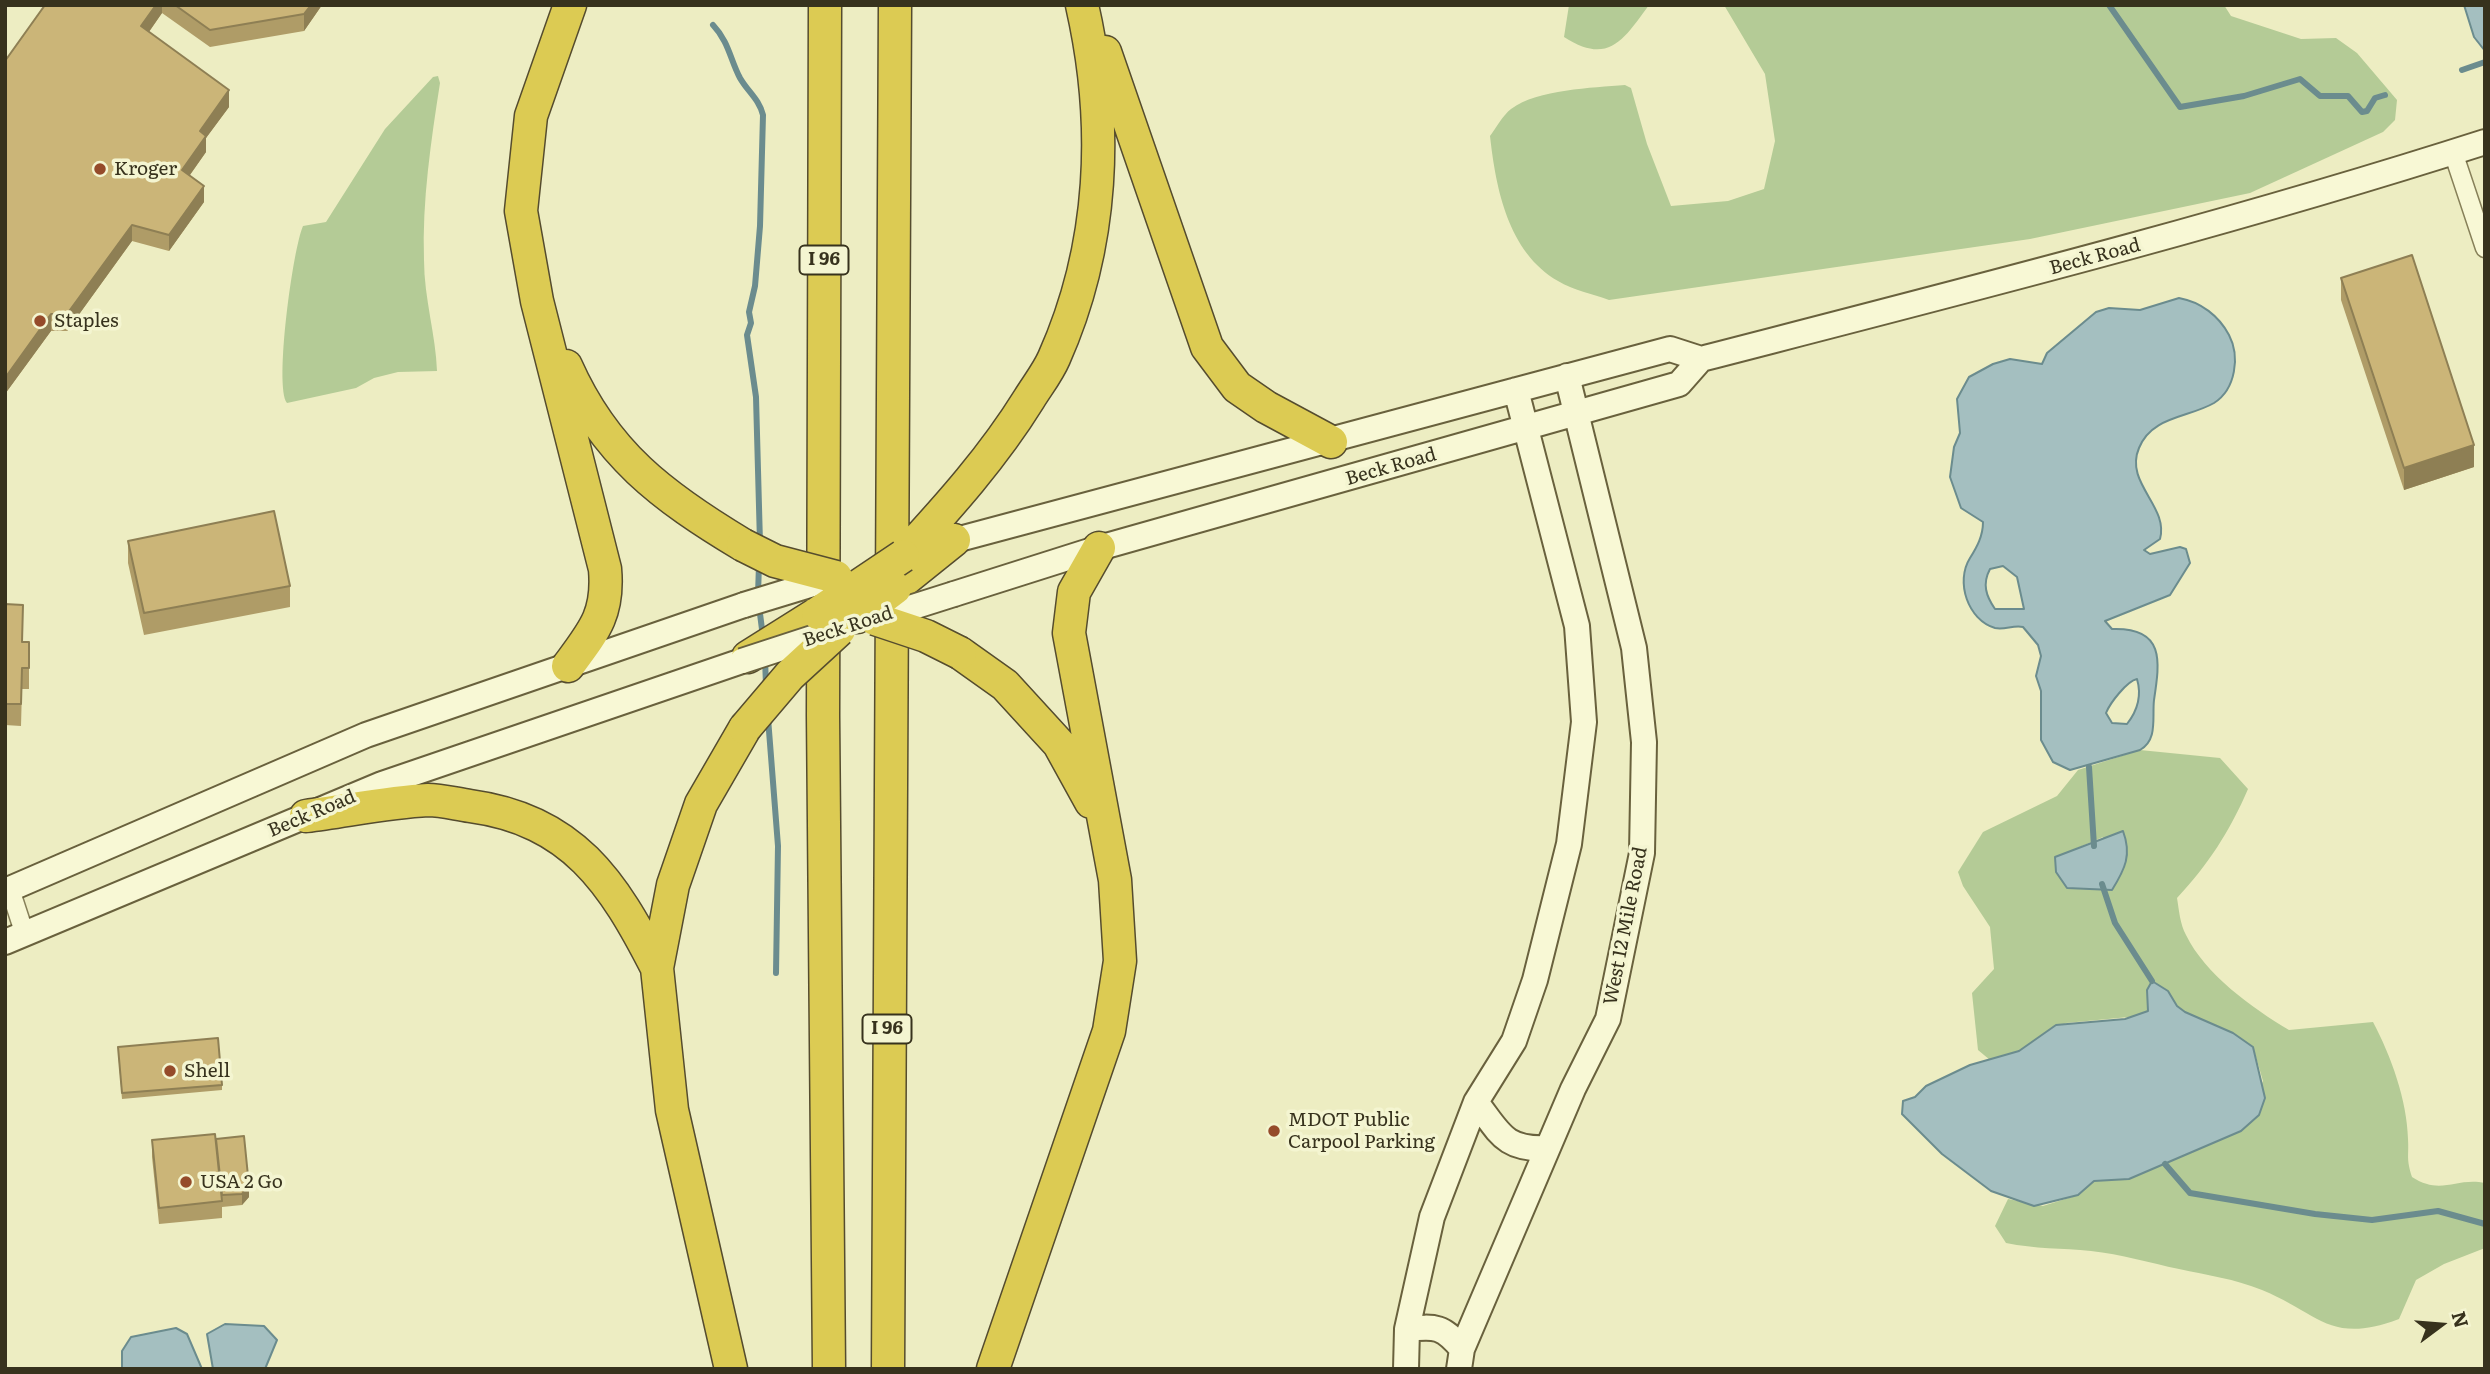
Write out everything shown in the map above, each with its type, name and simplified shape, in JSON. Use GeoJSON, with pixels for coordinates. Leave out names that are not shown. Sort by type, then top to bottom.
{"type":"FeatureCollection","features":[{"type":"Feature","properties":{"kind":"highway"},"geometry":{"type":"LineString","coordinates":[[568,666],[604,611],[607,593],[605,569],[537,301],[521,211],[531,116],[570,5]]}},
{"type":"Feature","properties":{"kind":"highway","name":"I 96"},"geometry":{"type":"LineString","coordinates":[[825,5],[823,715],[829,1369]]}},
{"type":"Feature","properties":{"kind":"highway","name":"I 96"},"geometry":{"type":"LineString","coordinates":[[888,1369],[895,5]]}},
{"type":"Feature","properties":{"kind":"highway"},"geometry":{"type":"LineString","coordinates":[[850,579],[903,556],[954,500],[1011,428],[1054,360],[1083,278],[1100,180],[1098,99],[1082,5]]}},
{"type":"Feature","properties":{"kind":"highway"},"geometry":{"type":"LineString","coordinates":[[1088,5],[1207,347],[1237,387],[1266,407],[1331,442]]}},
{"type":"Feature","properties":{"kind":"highway"},"geometry":{"type":"LineString","coordinates":[[537,301],[577,390],[621,456],[688,512],[775,561],[895,588],[954,594]]}},
{"type":"Feature","properties":{"kind":"highway"},"geometry":{"type":"LineString","coordinates":[[742,661],[847,619],[895,588],[954,540]]}},
{"type":"Feature","properties":{"kind":"highway"},"geometry":{"type":"LineString","coordinates":[[993,1369],[1109,1031],[1119,961],[1115,880],[1069,633],[1074,592],[1099,548]]}},
{"type":"Feature","properties":{"kind":"highway"},"geometry":{"type":"LineString","coordinates":[[731,1369],[672,1110],[657,968],[673,885],[701,804],[745,728],[790,675],[847,619],[850,579]]}},
{"type":"Feature","properties":{"kind":"highway"},"geometry":{"type":"LineString","coordinates":[[744,605],[847,619],[926,636],[960,653],[1005,685],[1059,744],[1093,805],[1115,880]]}},
{"type":"Feature","properties":{"kind":"highway"},"geometry":{"type":"LineString","coordinates":[[306,816],[429,800],[495,809],[546,828],[586,859],[611,888],[657,968]]}},
{"type":"Feature","properties":{"kind":"main road","name":"Beck Road"},"geometry":{"type":"LineString","coordinates":[[903,556],[954,540],[1331,442],[1670,349],[1701,359],[2241,218],[2485,142]]}},
{"type":"Feature","properties":{"kind":"main road","name":"Beck Road"},"geometry":{"type":"LineString","coordinates":[[847,619],[954,594],[1099,548],[1578,415],[1679,384],[1701,359]]}},
{"type":"Feature","properties":{"kind":"main road","name":"West 12 Mile Road"},"geometry":{"type":"LineString","coordinates":[[1461,1359],[1547,1148],[1608,1019],[1642,853],[1644,742],[1634,648],[1567,376]]}},
{"type":"Feature","properties":{"kind":"main road"},"geometry":{"type":"LineString","coordinates":[[1406,1369],[1407,1329],[1432,1217],[1476,1102],[1514,1041],[1535,980],[1569,844],[1584,722],[1577,626],[1516,390]]}},
{"type":"Feature","properties":{"kind":"main road"},"geometry":{"type":"LineString","coordinates":[[7,890],[366,735],[744,605],[850,579]]}},
{"type":"Feature","properties":{"kind":"main road","name":"Beck Road"},"geometry":{"type":"LineString","coordinates":[[15,938],[382,784],[742,661]]}},
{"type":"Feature","properties":{"kind":"main road"},"geometry":{"type":"LineString","coordinates":[[1476,1102],[1511,1145],[1527,1149],[1547,1148]]}},
{"type":"Feature","properties":{"kind":"main road"},"geometry":{"type":"LineString","coordinates":[[1407,1329],[1432,1326],[1448,1332],[1461,1359]]}},
{"type":"Feature","properties":{"kind":"street"},"geometry":{"type":"LineString","coordinates":[[2453,152],[2485,248]]}},
{"type":"Feature","properties":{"kind":"street"},"geometry":{"type":"LineString","coordinates":[[7,890],[15,938]]}},
{"type":"Feature","properties":{"kind":"green space"},"geometry":{"type":"Polygon","coordinates":[[[1569,5],[1649,5],[1623,38],[1604,49],[1593,49],[1564,37],[1569,5]]]}},
{"type":"Feature","properties":{"kind":"green space"},"geometry":{"type":"Polygon","coordinates":[[[1724,5],[2224,5],[2231,16],[2301,39],[2336,38],[2357,53],[2397,100],[2395,120],[2383,132],[2250,193],[2030,239],[1609,300],[1558,281],[1541,269],[1527,254],[1516,236],[1501,198],[1490,136],[1502,118],[1522,102],[1550,93],[1625,85],[1631,88],[1647,144],[1671,206],[1728,201],[1764,189],[1775,141],[1765,74],[1724,5]]]}},
{"type":"Feature","properties":{"kind":"green space"},"geometry":{"type":"Polygon","coordinates":[[[438,76],[440,83],[424,216],[426,288],[437,371],[398,372],[374,378],[356,388],[287,403],[284,391],[284,345],[294,261],[303,226],[326,222],[385,129],[433,77],[438,76]]]}},
{"type":"Feature","properties":{"kind":"green space"},"geometry":{"type":"Polygon","coordinates":[[[2140,750],[2220,758],[2248,789],[2217,847],[2177,898],[2182,926],[2194,949],[2231,989],[2289,1030],[2373,1022],[2392,1064],[2405,1109],[2408,1161],[2412,1177],[2440,1186],[2465,1182],[2485,1183],[2485,1248],[2444,1264],[2416,1280],[2399,1319],[2357,1329],[2341,1328],[2242,1283],[2113,1254],[2006,1243],[1995,1226],[2008,1199],[2043,1206],[2078,1195],[2094,1181],[2129,1179],[2241,1131],[2263,1081],[2253,1047],[2185,1012],[2177,1006],[2168,991],[2147,990],[2149,1011],[2139,1016],[2066,1023],[2019,1051],[1990,1060],[1978,1050],[1972,993],[1994,969],[1990,927],[1963,886],[1958,872],[1983,832],[2057,796],[2078,770],[2140,750]],[[2103,837],[2056,857],[2067,888],[2089,889],[2103,837]]]}},
{"type":"Feature","properties":{"kind":"water"},"geometry":{"type":"Polygon","coordinates":[[[2464,5],[2485,5],[2485,51],[2474,37],[2464,5]]]}},
{"type":"Feature","properties":{"kind":"water"},"geometry":{"type":"Polygon","coordinates":[[[2179,298],[2202,306],[2215,316],[2229,335],[2234,353],[2234,372],[2227,389],[2214,403],[2172,419],[2145,437],[2136,461],[2141,483],[2161,527],[2160,539],[2144,550],[2150,554],[2180,547],[2186,549],[2190,563],[2170,595],[2105,621],[2112,629],[2142,634],[2150,640],[2155,649],[2157,672],[2150,740],[2140,750],[2070,770],[2053,762],[2041,740],[2041,691],[2036,676],[2041,656],[2038,645],[2023,627],[1995,628],[1986,624],[1971,609],[1967,599],[1964,589],[1966,568],[1979,541],[1983,522],[1961,508],[1950,477],[1954,447],[1960,433],[1957,399],[1969,377],[1993,364],[2010,359],[2042,364],[2047,353],[2096,312],[2109,308],[2140,310],[2179,298]],[[2003,566],[1990,569],[1986,585],[1989,599],[1995,609],[2024,609],[2017,577],[2003,566]],[[2137,679],[2124,688],[2108,709],[2106,713],[2112,723],[2127,724],[2134,713],[2139,697],[2137,679]]]}},
{"type":"Feature","properties":{"kind":"water"},"geometry":{"type":"Polygon","coordinates":[[[2123,831],[2127,847],[2126,862],[2112,890],[2067,888],[2056,872],[2055,857],[2123,831]]]}},
{"type":"Feature","properties":{"kind":"water"},"geometry":{"type":"Polygon","coordinates":[[[2152,981],[2168,991],[2177,1006],[2185,1012],[2233,1033],[2253,1047],[2265,1098],[2259,1115],[2241,1131],[2129,1179],[2094,1181],[2078,1195],[2034,1206],[1991,1191],[1942,1154],[1902,1114],[1903,1101],[1915,1097],[1926,1086],[1970,1065],[2019,1051],[2056,1025],[2125,1019],[2148,1011],[2147,990],[2152,981]]]}},
{"type":"Feature","properties":{"kind":"water"},"geometry":{"type":"Polygon","coordinates":[[[225,1324],[264,1326],[277,1340],[265,1369],[213,1369],[207,1334],[225,1324]]]}},
{"type":"Feature","properties":{"kind":"water"},"geometry":{"type":"Polygon","coordinates":[[[176,1328],[187,1334],[202,1369],[122,1369],[122,1351],[131,1337],[176,1328]]]}},
{"type":"Feature","properties":{"kind":"building","name":"Kroger"},"geometry":{"type":"Polygon","coordinates":[[[45,5],[156,5],[141,26],[229,90],[200,131],[206,136],[182,170],[204,186],[169,235],[132,225],[67,314],[51,314],[5,378],[5,61],[45,5]]]}},
{"type":"Feature","properties":{"kind":"building"},"geometry":{"type":"Polygon","coordinates":[[[175,5],[311,5],[304,14],[210,30],[175,5]]]}},
{"type":"Feature","properties":{"kind":"building"},"geometry":{"type":"Polygon","coordinates":[[[2412,255],[2474,445],[2404,468],[2341,278],[2412,255]]]}},
{"type":"Feature","properties":{"kind":"building"},"geometry":{"type":"Polygon","coordinates":[[[274,511],[290,586],[144,613],[128,541],[274,511]]]}},
{"type":"Feature","properties":{"kind":"building"},"geometry":{"type":"Polygon","coordinates":[[[5,604],[23,605],[22,642],[29,642],[29,668],[22,668],[21,704],[5,704],[5,604]]]}},
{"type":"Feature","properties":{"kind":"building","name":"Shell"},"geometry":{"type":"Polygon","coordinates":[[[218,1038],[222,1085],[122,1093],[118,1047],[218,1038]]]}},
{"type":"Feature","properties":{"kind":"building","name":"USA 2 Go"},"geometry":{"type":"Polygon","coordinates":[[[215,1134],[222,1201],[159,1208],[152,1140],[215,1134]]]}},
{"type":"Feature","properties":{"kind":"building"},"geometry":{"type":"Polygon","coordinates":[[[244,1136],[249,1186],[242,1194],[222,1195],[216,1139],[244,1136]]]}},
{"type":"Feature","properties":{"kind":"waterway"},"geometry":{"type":"LineString","coordinates":[[2109,5],[2180,107],[2244,96],[2300,79],[2320,96],[2348,96],[2362,112],[2367,111],[2375,98],[2385,95]]}},
{"type":"Feature","properties":{"kind":"waterway"},"geometry":{"type":"LineString","coordinates":[[713,25],[723,38],[740,78],[763,115],[760,226],[755,286],[749,312],[751,323],[747,335],[756,397],[760,543]]}},
{"type":"Feature","properties":{"kind":"waterway"},"geometry":{"type":"LineString","coordinates":[[2462,70],[2485,62]]}},
{"type":"Feature","properties":{"kind":"waterway"},"geometry":{"type":"LineString","coordinates":[[758,595],[759,564]]}},
{"type":"Feature","properties":{"kind":"waterway"},"geometry":{"type":"LineString","coordinates":[[759,606],[763,637]]}},
{"type":"Feature","properties":{"kind":"waterway"},"geometry":{"type":"LineString","coordinates":[[765,658],[766,686]]}},
{"type":"Feature","properties":{"kind":"waterway"},"geometry":{"type":"LineString","coordinates":[[768,718],[778,846],[776,973]]}},
{"type":"Feature","properties":{"kind":"waterway"},"geometry":{"type":"LineString","coordinates":[[2089,767],[2094,846]]}},
{"type":"Feature","properties":{"kind":"waterway"},"geometry":{"type":"LineString","coordinates":[[2102,884],[2115,923],[2152,981]]}},
{"type":"Feature","properties":{"kind":"waterway"},"geometry":{"type":"LineString","coordinates":[[2165,1164],[2190,1193],[2315,1214],[2372,1220],[2438,1211],[2485,1224]]}},
{"type":"Feature","properties":{"kind":"place","name":"Kroger"},"geometry":{"type":"Point","coordinates":[100,169]}},
{"type":"Feature","properties":{"kind":"place","name":"Staples"},"geometry":{"type":"Point","coordinates":[40,321]}},
{"type":"Feature","properties":{"kind":"place","name":"Shell"},"geometry":{"type":"Point","coordinates":[170,1071]}},
{"type":"Feature","properties":{"kind":"place","name":"MDOT Public Carpool Parking"},"geometry":{"type":"Point","coordinates":[1274,1131]}},
{"type":"Feature","properties":{"kind":"place","name":"USA 2 Go"},"geometry":{"type":"Point","coordinates":[186,1182]}}]}
